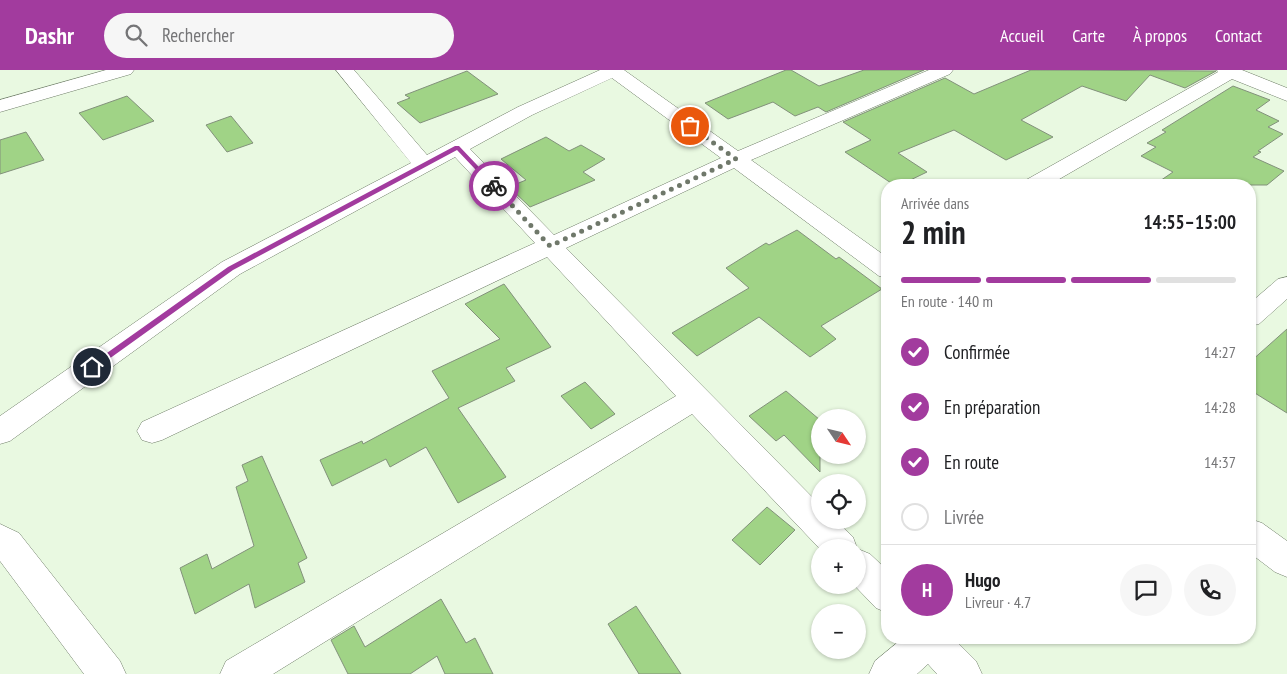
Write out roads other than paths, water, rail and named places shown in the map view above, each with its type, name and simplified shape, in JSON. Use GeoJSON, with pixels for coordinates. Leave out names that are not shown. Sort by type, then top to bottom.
{"type":"FeatureCollection","features":[{"type":"Feature","properties":{"kind":"street"},"geometry":{"type":"LineString","coordinates":[[0,106],[125,70]]}},
{"type":"Feature","properties":{"kind":"street"},"geometry":{"type":"LineString","coordinates":[[345,70],[424,165]]}},
{"type":"Feature","properties":{"kind":"street"},"geometry":{"type":"LineString","coordinates":[[0,432],[231,268],[525,111],[614,70],[881,265]]}},
{"type":"Feature","properties":{"kind":"street"},"geometry":{"type":"LineString","coordinates":[[152,431],[736,159],[944,70]]}},
{"type":"Feature","properties":{"kind":"street"},"geometry":{"type":"LineString","coordinates":[[1044,179],[1228,71],[1287,95]]}},
{"type":"Feature","properties":{"kind":"street"},"geometry":{"type":"LineString","coordinates":[[457,147],[832,539]]}},
{"type":"Feature","properties":{"kind":"street"},"geometry":{"type":"LineString","coordinates":[[1256,314],[1281,299]]}},
{"type":"Feature","properties":{"kind":"street"},"geometry":{"type":"LineString","coordinates":[[239,674],[696,398]]}},
{"type":"Feature","properties":{"kind":"street"},"geometry":{"type":"LineString","coordinates":[[1256,538],[1287,561]]}},
{"type":"Feature","properties":{"kind":"street"},"geometry":{"type":"LineString","coordinates":[[0,539],[7,544],[107,674]]}},
{"type":"Feature","properties":{"kind":"street"},"geometry":{"type":"LineString","coordinates":[[866,573],[881,589]]}},
{"type":"Feature","properties":{"kind":"street"},"geometry":{"type":"LineString","coordinates":[[888,674],[922,644]]}},
{"type":"Feature","properties":{"kind":"street"},"geometry":{"type":"LineString","coordinates":[[935,644],[963,674]]}}]}
